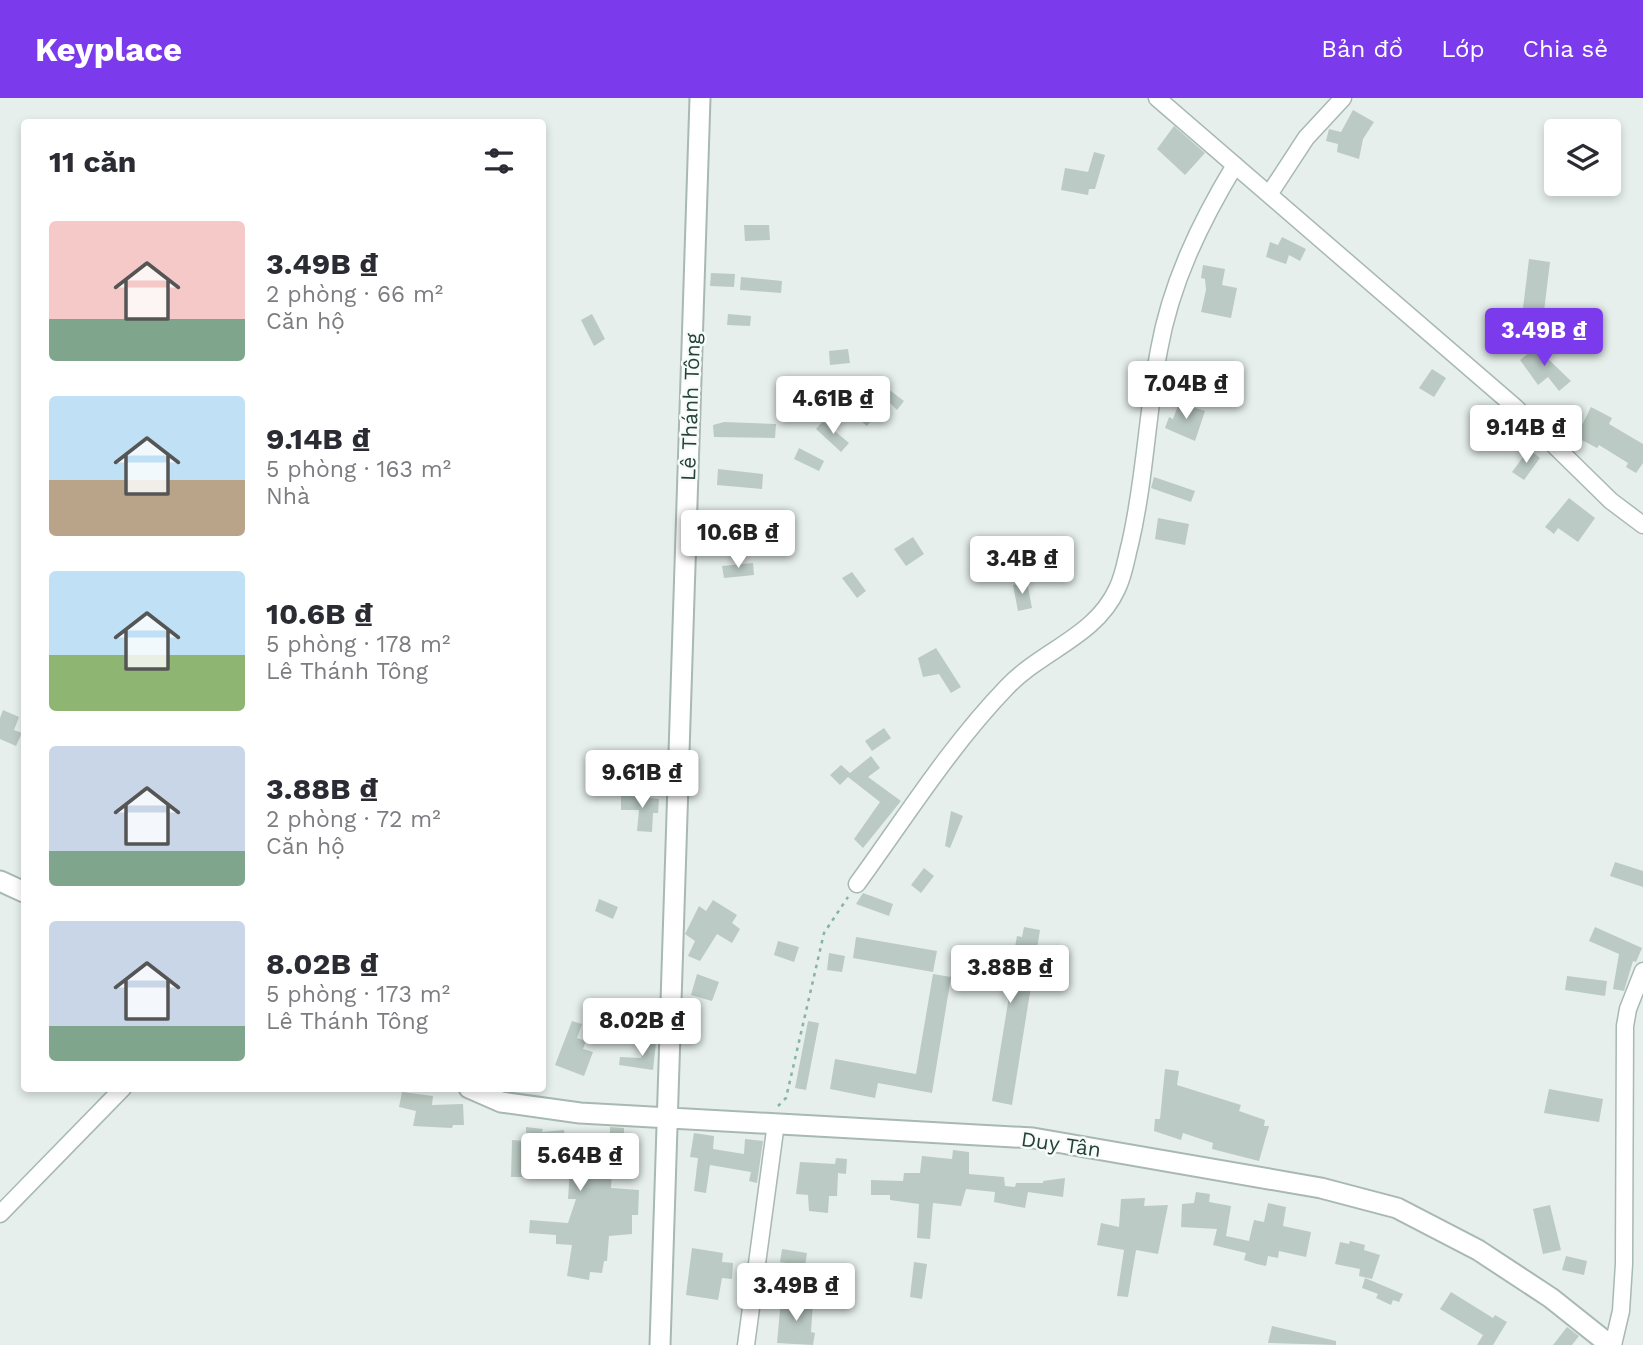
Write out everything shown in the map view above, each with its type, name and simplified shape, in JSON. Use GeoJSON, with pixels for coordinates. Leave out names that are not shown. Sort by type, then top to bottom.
{"type":"FeatureCollection","features":[{"type":"Feature","properties":{"kind":"street","name":"Lê Thánh Tông"},"geometry":{"type":"LineString","coordinates":[[660,1345],[700,98]]}},
{"type":"Feature","properties":{"kind":"street"},"geometry":{"type":"LineString","coordinates":[[1157,98],[1515,407],[1611,501],[1643,525]]}},
{"type":"Feature","properties":{"kind":"street"},"geometry":{"type":"LineString","coordinates":[[1270,193],[1306,138],[1343,98]]}},
{"type":"Feature","properties":{"kind":"street"},"geometry":{"type":"LineString","coordinates":[[857,884],[921,793],[1008,686],[1085,629],[1104,611],[1117,590],[1136,516],[1159,350],[1170,305],[1201,225],[1235,165]]}},
{"type":"Feature","properties":{"kind":"street"},"geometry":{"type":"LineString","coordinates":[[0,881],[21,891]]}},
{"type":"Feature","properties":{"kind":"street"},"geometry":{"type":"LineString","coordinates":[[1612,1345],[1621,1311],[1624,1264],[1625,1026],[1628,1009],[1643,971]]}},
{"type":"Feature","properties":{"kind":"street"},"geometry":{"type":"LineString","coordinates":[[0,1214],[119,1092]]}},
{"type":"Feature","properties":{"kind":"street","name":"Duy Tân"},"geometry":{"type":"LineString","coordinates":[[478,1092],[501,1102],[580,1113],[1033,1138],[1321,1188],[1397,1208],[1478,1250],[1551,1298],[1612,1345]]}},
{"type":"Feature","properties":{"kind":"street"},"geometry":{"type":"LineString","coordinates":[[746,1345],[768,1123]]}},
{"type":"Feature","properties":{"kind":"path"},"geometry":{"type":"LineString","coordinates":[[768,1123],[786,1098],[824,933],[857,884]]}},
{"type":"Feature","properties":{"kind":"building"},"geometry":{"type":"Polygon","coordinates":[[[1353,110],[1374,122],[1363,139],[1359,159],[1337,152],[1338,144],[1326,141],[1329,129],[1341,132],[1353,110]]]}},
{"type":"Feature","properties":{"kind":"building"},"geometry":{"type":"Polygon","coordinates":[[[1174,126],[1205,153],[1185,175],[1157,149],[1174,126]]]}},
{"type":"Feature","properties":{"kind":"building"},"geometry":{"type":"Polygon","coordinates":[[[1094,152],[1105,155],[1095,189],[1089,189],[1088,195],[1061,190],[1065,168],[1088,172],[1094,152]]]}},
{"type":"Feature","properties":{"kind":"building"},"geometry":{"type":"Polygon","coordinates":[[[744,225],[769,225],[770,240],[745,241],[744,225]]]}},
{"type":"Feature","properties":{"kind":"building"},"geometry":{"type":"Polygon","coordinates":[[[1282,237],[1306,249],[1300,261],[1289,255],[1286,264],[1266,257],[1270,242],[1278,245],[1282,237]]]}},
{"type":"Feature","properties":{"kind":"building"},"geometry":{"type":"Polygon","coordinates":[[[1529,259],[1550,262],[1544,311],[1523,308],[1529,259]]]}},
{"type":"Feature","properties":{"kind":"building"},"geometry":{"type":"Polygon","coordinates":[[[1203,265],[1225,269],[1222,285],[1237,288],[1231,318],[1201,312],[1206,290],[1205,279],[1201,278],[1203,265]]]}},
{"type":"Feature","properties":{"kind":"building"},"geometry":{"type":"Polygon","coordinates":[[[711,273],[735,274],[734,287],[710,286],[711,273]]]}},
{"type":"Feature","properties":{"kind":"building"},"geometry":{"type":"Polygon","coordinates":[[[741,277],[782,281],[781,293],[740,290],[741,277]]]}},
{"type":"Feature","properties":{"kind":"building"},"geometry":{"type":"Polygon","coordinates":[[[592,314],[605,339],[594,346],[581,320],[592,314]]]}},
{"type":"Feature","properties":{"kind":"building"},"geometry":{"type":"Polygon","coordinates":[[[728,314],[751,316],[750,326],[727,325],[728,314]]]}},
{"type":"Feature","properties":{"kind":"building"},"geometry":{"type":"Polygon","coordinates":[[[1543,342],[1550,352],[1545,356],[1571,381],[1559,391],[1548,377],[1538,385],[1520,360],[1543,342]]]}},
{"type":"Feature","properties":{"kind":"building"},"geometry":{"type":"Polygon","coordinates":[[[848,349],[850,363],[830,365],[829,351],[848,349]]]}},
{"type":"Feature","properties":{"kind":"building"},"geometry":{"type":"Polygon","coordinates":[[[1432,369],[1446,378],[1434,397],[1419,388],[1432,369]]]}},
{"type":"Feature","properties":{"kind":"building"},"geometry":{"type":"Polygon","coordinates":[[[880,383],[904,401],[897,410],[890,403],[881,416],[877,413],[867,426],[858,419],[869,406],[864,402],[880,383]]]}},
{"type":"Feature","properties":{"kind":"building"},"geometry":{"type":"Polygon","coordinates":[[[1179,403],[1205,411],[1195,441],[1165,428],[1169,417],[1173,419],[1179,403]]]}},
{"type":"Feature","properties":{"kind":"building"},"geometry":{"type":"Polygon","coordinates":[[[1591,407],[1612,418],[1609,424],[1643,444],[1643,463],[1636,473],[1626,467],[1628,463],[1599,445],[1597,448],[1576,437],[1591,407]]]}},
{"type":"Feature","properties":{"kind":"building"},"geometry":{"type":"Polygon","coordinates":[[[823,421],[849,443],[841,452],[816,429],[823,421]]]}},
{"type":"Feature","properties":{"kind":"building"},"geometry":{"type":"Polygon","coordinates":[[[724,422],[776,424],[775,438],[714,437],[713,425],[724,422]]]}},
{"type":"Feature","properties":{"kind":"building"},"geometry":{"type":"Polygon","coordinates":[[[799,448],[824,461],[819,471],[794,459],[799,448]]]}},
{"type":"Feature","properties":{"kind":"building"},"geometry":{"type":"Polygon","coordinates":[[[1529,449],[1540,458],[1524,480],[1512,472],[1529,449]]]}},
{"type":"Feature","properties":{"kind":"building"},"geometry":{"type":"Polygon","coordinates":[[[718,469],[763,474],[762,489],[717,485],[718,469]]]}},
{"type":"Feature","properties":{"kind":"building"},"geometry":{"type":"Polygon","coordinates":[[[1154,477],[1195,491],[1191,502],[1151,488],[1154,477]]]}},
{"type":"Feature","properties":{"kind":"building"},"geometry":{"type":"Polygon","coordinates":[[[1569,498],[1595,518],[1578,542],[1558,528],[1554,534],[1545,527],[1569,498]]]}},
{"type":"Feature","properties":{"kind":"building"},"geometry":{"type":"Polygon","coordinates":[[[719,517],[730,528],[711,546],[701,537],[719,517]]]}},
{"type":"Feature","properties":{"kind":"building"},"geometry":{"type":"Polygon","coordinates":[[[1158,518],[1189,524],[1185,545],[1155,539],[1158,518]]]}},
{"type":"Feature","properties":{"kind":"building"},"geometry":{"type":"Polygon","coordinates":[[[913,537],[924,554],[906,566],[894,549],[913,537]]]}},
{"type":"Feature","properties":{"kind":"building"},"geometry":{"type":"Polygon","coordinates":[[[753,563],[754,575],[724,578],[722,566],[753,563]]]}},
{"type":"Feature","properties":{"kind":"building"},"geometry":{"type":"Polygon","coordinates":[[[852,572],[866,591],[857,598],[842,578],[852,572]]]}},
{"type":"Feature","properties":{"kind":"building"},"geometry":{"type":"Polygon","coordinates":[[[1027,582],[1032,608],[1018,611],[1013,585],[1027,582]]]}},
{"type":"Feature","properties":{"kind":"building"},"geometry":{"type":"Polygon","coordinates":[[[936,648],[961,687],[951,693],[939,674],[923,677],[918,658],[936,648]]]}},
{"type":"Feature","properties":{"kind":"building"},"geometry":{"type":"Polygon","coordinates":[[[3,710],[19,717],[14,730],[21,735],[16,746],[0,739],[0,718],[3,710]]]}},
{"type":"Feature","properties":{"kind":"building"},"geometry":{"type":"Polygon","coordinates":[[[884,728],[891,738],[872,751],[865,741],[884,728]]]}},
{"type":"Feature","properties":{"kind":"building"},"geometry":{"type":"Polygon","coordinates":[[[871,756],[880,768],[868,777],[901,801],[863,848],[854,839],[880,802],[848,777],[840,785],[830,775],[841,765],[850,773],[871,756]]]}},
{"type":"Feature","properties":{"kind":"building"},"geometry":{"type":"Polygon","coordinates":[[[621,795],[659,799],[658,813],[653,813],[652,832],[637,831],[639,810],[621,810],[621,795]]]}},
{"type":"Feature","properties":{"kind":"building"},"geometry":{"type":"Polygon","coordinates":[[[951,811],[963,816],[950,848],[945,846],[951,811]]]}},
{"type":"Feature","properties":{"kind":"building"},"geometry":{"type":"Polygon","coordinates":[[[1615,862],[1643,871],[1643,887],[1610,876],[1615,862]]]}},
{"type":"Feature","properties":{"kind":"building"},"geometry":{"type":"Polygon","coordinates":[[[924,868],[934,876],[921,893],[911,885],[924,868]]]}},
{"type":"Feature","properties":{"kind":"building"},"geometry":{"type":"Polygon","coordinates":[[[863,893],[893,904],[889,916],[856,904],[863,893]]]}},
{"type":"Feature","properties":{"kind":"building"},"geometry":{"type":"Polygon","coordinates":[[[599,899],[618,907],[613,919],[595,911],[599,899]]]}},
{"type":"Feature","properties":{"kind":"building"},"geometry":{"type":"Polygon","coordinates":[[[713,900],[737,915],[732,923],[740,929],[732,943],[717,934],[700,961],[688,956],[695,941],[685,934],[699,906],[706,911],[713,900]]]}},
{"type":"Feature","properties":{"kind":"building"},"geometry":{"type":"Polygon","coordinates":[[[1024,927],[1040,930],[1012,1105],[992,1101],[1011,984],[961,975],[964,955],[1012,963],[1017,936],[1022,937],[1024,927]]]}},
{"type":"Feature","properties":{"kind":"building"},"geometry":{"type":"Polygon","coordinates":[[[1595,927],[1642,948],[1636,962],[1633,961],[1624,991],[1613,989],[1619,954],[1589,941],[1595,927]]]}},
{"type":"Feature","properties":{"kind":"building"},"geometry":{"type":"Polygon","coordinates":[[[856,937],[937,951],[933,972],[853,958],[856,937]]]}},
{"type":"Feature","properties":{"kind":"building"},"geometry":{"type":"Polygon","coordinates":[[[778,941],[799,947],[794,962],[774,955],[778,941]]]}},
{"type":"Feature","properties":{"kind":"building"},"geometry":{"type":"Polygon","coordinates":[[[829,953],[845,956],[842,972],[827,970],[829,953]]]}},
{"type":"Feature","properties":{"kind":"building"},"geometry":{"type":"Polygon","coordinates":[[[697,974],[719,982],[712,1001],[691,995],[697,974]]]}},
{"type":"Feature","properties":{"kind":"building"},"geometry":{"type":"Polygon","coordinates":[[[933,974],[951,977],[932,1093],[878,1083],[875,1098],[830,1089],[835,1059],[916,1074],[933,974]]]}},
{"type":"Feature","properties":{"kind":"building"},"geometry":{"type":"Polygon","coordinates":[[[1567,976],[1607,981],[1605,996],[1565,990],[1567,976]]]}},
{"type":"Feature","properties":{"kind":"building"},"geometry":{"type":"Polygon","coordinates":[[[572,1021],[582,1024],[577,1038],[586,1041],[583,1049],[593,1052],[584,1076],[555,1065],[572,1021]]]}},
{"type":"Feature","properties":{"kind":"building"},"geometry":{"type":"Polygon","coordinates":[[[808,1021],[819,1023],[806,1090],[795,1088],[808,1021]]]}},
{"type":"Feature","properties":{"kind":"building"},"geometry":{"type":"Polygon","coordinates":[[[643,1041],[656,1043],[653,1070],[619,1065],[620,1057],[641,1058],[643,1041]]]}},
{"type":"Feature","properties":{"kind":"building"},"geometry":{"type":"Polygon","coordinates":[[[1165,1069],[1179,1071],[1177,1085],[1241,1105],[1239,1111],[1265,1120],[1264,1126],[1269,1126],[1259,1161],[1212,1149],[1213,1143],[1183,1133],[1181,1140],[1154,1131],[1155,1119],[1160,1119],[1165,1069]]]}},
{"type":"Feature","properties":{"kind":"building"},"geometry":{"type":"Polygon","coordinates":[[[1549,1089],[1603,1099],[1599,1122],[1544,1113],[1549,1089]]]}},
{"type":"Feature","properties":{"kind":"building"},"geometry":{"type":"Polygon","coordinates":[[[402,1092],[433,1096],[432,1105],[463,1104],[464,1125],[453,1125],[452,1128],[413,1126],[416,1111],[399,1107],[402,1092]]]}},
{"type":"Feature","properties":{"kind":"building"},"geometry":{"type":"Polygon","coordinates":[[[526,1127],[543,1129],[542,1132],[564,1130],[565,1138],[610,1137],[610,1127],[624,1128],[624,1139],[614,1139],[611,1188],[639,1190],[638,1215],[632,1215],[632,1234],[609,1236],[607,1261],[604,1261],[602,1273],[590,1272],[589,1280],[567,1276],[572,1245],[556,1244],[556,1235],[529,1233],[530,1220],[568,1223],[576,1199],[568,1199],[570,1170],[544,1169],[543,1177],[511,1177],[512,1140],[526,1141],[526,1127]]]}},
{"type":"Feature","properties":{"kind":"building"},"geometry":{"type":"Polygon","coordinates":[[[694,1133],[714,1136],[713,1149],[744,1154],[745,1139],[763,1141],[757,1183],[749,1181],[751,1172],[710,1165],[706,1193],[694,1191],[698,1158],[690,1157],[694,1133]]]}},
{"type":"Feature","properties":{"kind":"building"},"geometry":{"type":"Polygon","coordinates":[[[953,1150],[969,1152],[969,1174],[1004,1177],[1005,1186],[1015,1187],[1016,1183],[1043,1183],[1065,1178],[1063,1197],[1028,1192],[1025,1208],[994,1202],[995,1192],[966,1189],[961,1206],[933,1203],[930,1239],[917,1238],[919,1204],[890,1200],[890,1195],[871,1195],[871,1180],[903,1181],[904,1173],[920,1173],[922,1156],[952,1159],[953,1150]]]}},
{"type":"Feature","properties":{"kind":"building"},"geometry":{"type":"Polygon","coordinates":[[[836,1158],[847,1159],[846,1174],[838,1173],[837,1196],[829,1196],[828,1213],[809,1211],[808,1195],[796,1194],[800,1162],[835,1164],[836,1158]]]}},
{"type":"Feature","properties":{"kind":"building"},"geometry":{"type":"Polygon","coordinates":[[[1196,1192],[1210,1194],[1209,1202],[1231,1206],[1226,1236],[1249,1241],[1254,1220],[1264,1222],[1268,1203],[1286,1207],[1283,1226],[1311,1232],[1306,1257],[1279,1251],[1278,1258],[1268,1256],[1266,1266],[1257,1264],[1244,1260],[1246,1253],[1213,1245],[1217,1229],[1181,1227],[1182,1204],[1194,1203],[1196,1192]]]}},
{"type":"Feature","properties":{"kind":"building"},"geometry":{"type":"Polygon","coordinates":[[[1145,1198],[1144,1206],[1168,1205],[1158,1254],[1136,1250],[1128,1297],[1117,1296],[1124,1250],[1097,1245],[1101,1223],[1119,1227],[1121,1199],[1145,1198]]]}},
{"type":"Feature","properties":{"kind":"building"},"geometry":{"type":"Polygon","coordinates":[[[1550,1205],[1561,1250],[1543,1254],[1533,1209],[1550,1205]]]}},
{"type":"Feature","properties":{"kind":"building"},"geometry":{"type":"Polygon","coordinates":[[[1350,1241],[1365,1245],[1364,1250],[1380,1255],[1372,1279],[1359,1276],[1360,1269],[1335,1264],[1340,1242],[1349,1244],[1350,1241]]]}},
{"type":"Feature","properties":{"kind":"building"},"geometry":{"type":"Polygon","coordinates":[[[692,1248],[723,1253],[722,1262],[733,1263],[732,1279],[722,1278],[718,1300],[686,1295],[692,1248]]]}},
{"type":"Feature","properties":{"kind":"building"},"geometry":{"type":"Polygon","coordinates":[[[782,1249],[807,1253],[805,1266],[780,1262],[782,1249]]]}},
{"type":"Feature","properties":{"kind":"building"},"geometry":{"type":"Polygon","coordinates":[[[1566,1256],[1587,1261],[1584,1275],[1562,1270],[1566,1256]]]}},
{"type":"Feature","properties":{"kind":"building"},"geometry":{"type":"Polygon","coordinates":[[[914,1262],[927,1264],[922,1299],[910,1297],[914,1262]]]}},
{"type":"Feature","properties":{"kind":"building"},"geometry":{"type":"Polygon","coordinates":[[[1365,1278],[1403,1294],[1399,1302],[1393,1300],[1391,1305],[1376,1298],[1378,1294],[1362,1288],[1365,1278]]]}},
{"type":"Feature","properties":{"kind":"building"},"geometry":{"type":"Polygon","coordinates":[[[1451,1292],[1493,1318],[1495,1315],[1507,1322],[1493,1345],[1477,1345],[1483,1335],[1440,1309],[1451,1292]]]}},
{"type":"Feature","properties":{"kind":"building"},"geometry":{"type":"Polygon","coordinates":[[[781,1299],[813,1303],[813,1345],[777,1343],[781,1299]]]}},
{"type":"Feature","properties":{"kind":"building"},"geometry":{"type":"Polygon","coordinates":[[[1272,1326],[1336,1341],[1336,1345],[1268,1343],[1272,1326]]]}},
{"type":"Feature","properties":{"kind":"building"},"geometry":{"type":"Polygon","coordinates":[[[1567,1327],[1579,1336],[1572,1345],[1553,1345],[1567,1327]]]}}]}
